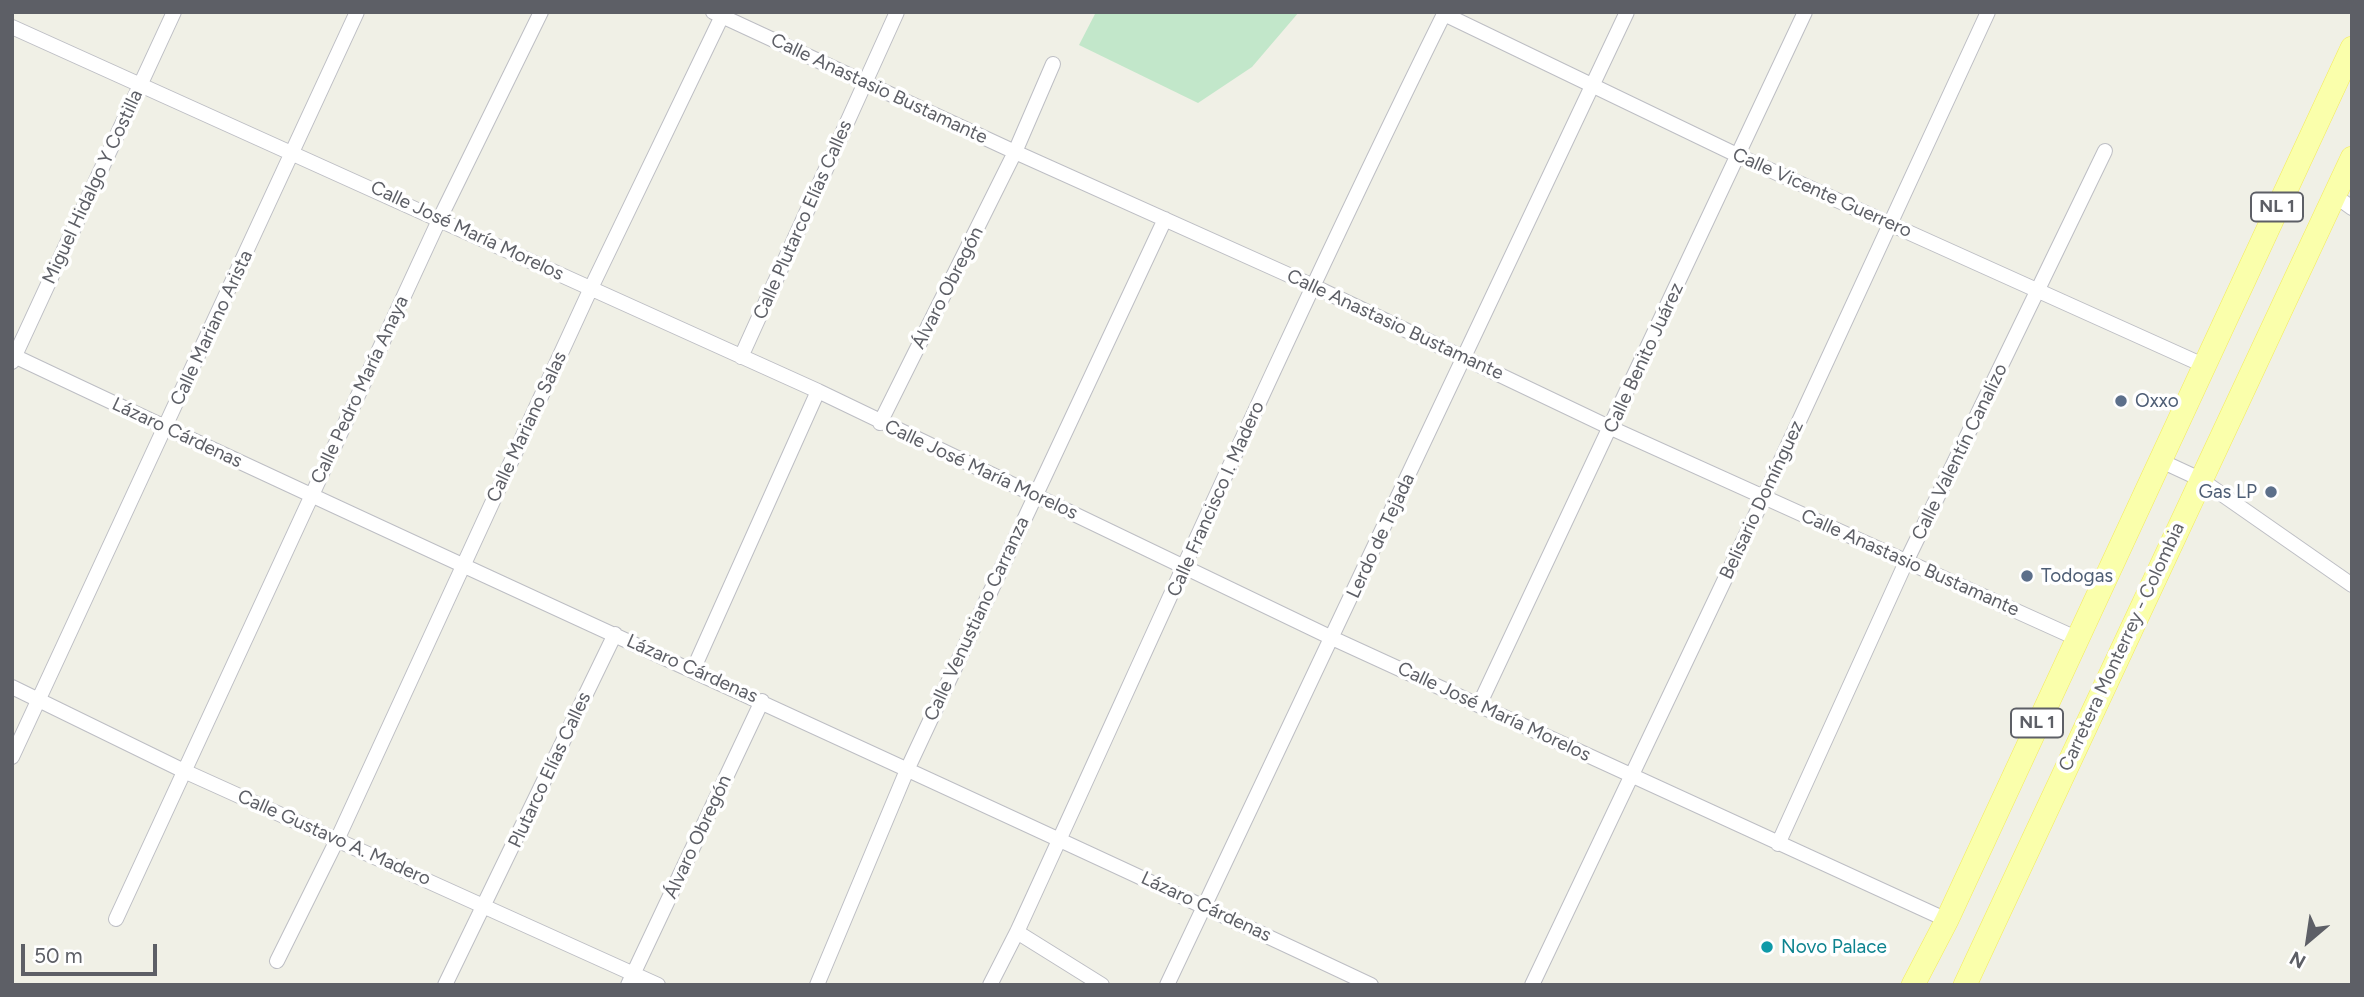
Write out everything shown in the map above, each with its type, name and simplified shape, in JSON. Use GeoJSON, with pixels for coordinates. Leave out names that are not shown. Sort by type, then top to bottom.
{"type":"FeatureCollection","features":[{"type":"Feature","properties":{"kind":"main road","name":"NL 1"},"geometry":{"type":"LineString","coordinates":[[1913,985],[1947,920],[2352,48]]}},
{"type":"Feature","properties":{"kind":"main road","name":"Carretera Monterrey - Colombia"},"geometry":{"type":"LineString","coordinates":[[1965,985],[2200,479],[2343,202],[2352,158]]}},
{"type":"Feature","properties":{"kind":"street","name":"Miguel Hidalgo Y Costilla"},"geometry":{"type":"LineString","coordinates":[[13,358],[174,12]]}},
{"type":"Feature","properties":{"kind":"street","name":"Calle Mariano Arista"},"geometry":{"type":"LineString","coordinates":[[12,757],[357,12]]}},
{"type":"Feature","properties":{"kind":"street","name":"Calle Pedro María Anaya"},"geometry":{"type":"LineString","coordinates":[[116,919],[440,218],[541,12]]}},
{"type":"Feature","properties":{"kind":"street","name":"Calle Plutarco Elías Calles"},"geometry":{"type":"LineString","coordinates":[[741,357],[897,12]]}},
{"type":"Feature","properties":{"kind":"street","name":"Lerdo de Tejada"},"geometry":{"type":"LineString","coordinates":[[1167,985],[1627,12]]}},
{"type":"Feature","properties":{"kind":"street","name":"Calle Benito Juárez"},"geometry":{"type":"LineString","coordinates":[[1480,704],[1805,12]]}},
{"type":"Feature","properties":{"kind":"street","name":"Belisario Domínguez"},"geometry":{"type":"LineString","coordinates":[[1532,985],[1764,497],[1988,12]]}},
{"type":"Feature","properties":{"kind":"street","name":"Calle Vicente Guerrero"},"geometry":{"type":"LineString","coordinates":[[1444,13],[1739,156],[2203,365]]}},
{"type":"Feature","properties":{"kind":"street","name":"Calle Francisco I. Madero"},"geometry":{"type":"LineString","coordinates":[[990,985],[1186,567],[1311,285],[1444,13]]}},
{"type":"Feature","properties":{"kind":"street","name":"Calle Anastasio Bustamante"},"geometry":{"type":"LineString","coordinates":[[718,14],[1311,285],[1611,428],[2076,638]]}},
{"type":"Feature","properties":{"kind":"street","name":"Calle Mariano Salas"},"geometry":{"type":"LineString","coordinates":[[277,961],[338,840],[718,14]]}},
{"type":"Feature","properties":{"kind":"street","name":"Calle José María Morelos"},"geometry":{"type":"LineString","coordinates":[[12,27],[818,391],[1332,638],[1947,920]]}},
{"type":"Feature","properties":{"kind":"street","name":"Álvaro Obregón"},"geometry":{"type":"LineString","coordinates":[[880,423],[1015,152],[1054,64]]}},
{"type":"Feature","properties":{"kind":"street","name":"Calle Valentín Canalizo"},"geometry":{"type":"LineString","coordinates":[[1778,844],[1906,562],[2105,152]]}},
{"type":"Feature","properties":{"kind":"street","name":"Calle Venustiano Carranza"},"geometry":{"type":"LineString","coordinates":[[817,985],[907,770],[1165,219]]}},
{"type":"Feature","properties":{"kind":"street","name":"Lázaro Cárdenas"},"geometry":{"type":"LineString","coordinates":[[13,358],[762,701],[1371,985]]}},
{"type":"Feature","properties":{"kind":"street"},"geometry":{"type":"LineString","coordinates":[[693,670],[818,391]]}},
{"type":"Feature","properties":{"kind":"street"},"geometry":{"type":"LineString","coordinates":[[2159,460],[2200,479],[2352,584]]}},
{"type":"Feature","properties":{"kind":"street","name":"Plutarco Elías Calles"},"geometry":{"type":"LineString","coordinates":[[445,985],[615,634]]}},
{"type":"Feature","properties":{"kind":"street","name":"Calle Gustavo A. Madero"},"geometry":{"type":"LineString","coordinates":[[12,687],[184,771],[485,906],[631,979],[659,985]]}},
{"type":"Feature","properties":{"kind":"street","name":"Álvaro Obregón"},"geometry":{"type":"LineString","coordinates":[[631,979],[762,701]]}},
{"type":"Feature","properties":{"kind":"street"},"geometry":{"type":"LineString","coordinates":[[1017,932],[1102,985]]}},
{"type":"Feature","properties":{"kind":"street"},"geometry":{"type":"LineString","coordinates":[[1334,985],[1340,970]]}},
{"type":"Feature","properties":{"kind":"green space"},"geometry":{"type":"Polygon","coordinates":[[[1096,12],[1299,12],[1252,67],[1198,103],[1079,45],[1096,12]]]}},
{"type":"Feature","properties":{"kind":"place","name":"Oxxo"},"geometry":{"type":"Point","coordinates":[2121,401]}},
{"type":"Feature","properties":{"kind":"place","name":"Gas LP"},"geometry":{"type":"Point","coordinates":[2271,492]}},
{"type":"Feature","properties":{"kind":"place","name":"Todogas"},"geometry":{"type":"Point","coordinates":[2027,576]}},
{"type":"Feature","properties":{"kind":"place","name":"Novo Palace"},"geometry":{"type":"Point","coordinates":[1767,947]}}]}
